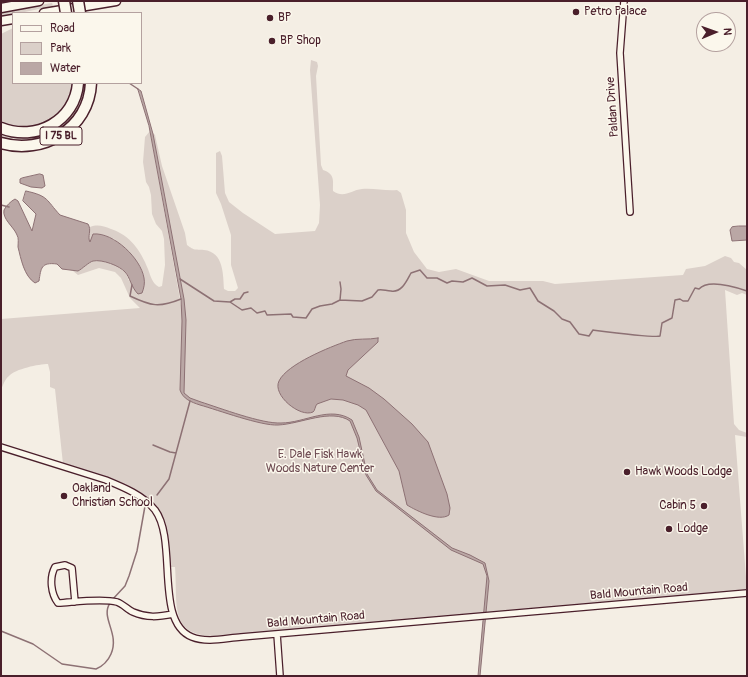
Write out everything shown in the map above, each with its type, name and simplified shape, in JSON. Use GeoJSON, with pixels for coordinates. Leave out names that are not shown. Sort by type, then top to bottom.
{"type":"FeatureCollection","features":[{"type":"Feature","properties":{"kind":"highway"},"geometry":{"type":"LineString","coordinates":[[64,1],[66,12]]}},
{"type":"Feature","properties":{"kind":"highway"},"geometry":{"type":"LineString","coordinates":[[78,1],[80,12]]}},
{"type":"Feature","properties":{"kind":"highway"},"geometry":{"type":"LineString","coordinates":[[1,128],[26,133],[41,130],[54,124],[61,119],[72,105],[78,84]]}},
{"type":"Feature","properties":{"kind":"highway","name":"I 75 BL"},"geometry":{"type":"LineString","coordinates":[[1,143],[18,146],[31,146],[43,144],[61,136],[76,122],[85,110],[90,94],[91,84]]}},
{"type":"Feature","properties":{"kind":"main road"},"geometry":{"type":"LineString","coordinates":[[1,8],[39,1]]}},
{"type":"Feature","properties":{"kind":"main road"},"geometry":{"type":"LineString","coordinates":[[50,12],[116,1]]}},
{"type":"Feature","properties":{"kind":"main road"},"geometry":{"type":"LineString","coordinates":[[1,21],[12,19]]}},
{"type":"Feature","properties":{"kind":"street","name":"Paldan Drive"},"geometry":{"type":"LineString","coordinates":[[624,1],[620,54],[630,212]]}},
{"type":"Feature","properties":{"kind":"street","name":"Bald Mountain Road"},"geometry":{"type":"LineString","coordinates":[[1,447],[106,480],[126,489],[146,501],[154,509],[164,529],[168,590],[173,614],[180,628],[191,637],[198,639],[277,634],[747,593]]}},
{"type":"Feature","properties":{"kind":"street"},"geometry":{"type":"LineString","coordinates":[[75,602],[74,575],[72,568],[65,565],[55,567],[52,573],[53,596],[58,603],[118,602],[133,612],[152,618],[173,614]]}},
{"type":"Feature","properties":{"kind":"street"},"geometry":{"type":"LineString","coordinates":[[277,634],[280,676]]}},
{"type":"Feature","properties":{"kind":"green space"},"geometry":{"type":"Polygon","coordinates":[[[52,3],[53,6],[25,12],[12,12],[12,15],[1,17],[1,12],[52,3]]]}},
{"type":"Feature","properties":{"kind":"green space"},"geometry":{"type":"Polygon","coordinates":[[[12,28],[12,84],[73,84],[70,96],[64,106],[57,115],[48,122],[25,128],[13,127],[1,123],[1,34],[12,28]]]}},
{"type":"Feature","properties":{"kind":"green space","name":"E. Dale Fisk Hawk Woods Nature Center"},"geometry":{"type":"Polygon","coordinates":[[[311,60],[317,62],[318,66],[316,76],[321,165],[323,170],[330,173],[333,181],[333,191],[344,194],[362,189],[371,189],[397,190],[401,193],[406,210],[406,233],[414,252],[427,269],[439,272],[456,269],[489,281],[543,281],[555,284],[683,275],[686,269],[705,266],[725,256],[731,258],[734,262],[739,263],[747,270],[747,295],[742,293],[737,295],[725,290],[734,424],[739,430],[747,433],[747,437],[735,435],[747,590],[221,636],[204,635],[192,632],[184,626],[179,617],[177,607],[175,567],[170,567],[169,542],[166,527],[160,512],[138,491],[124,484],[109,477],[63,464],[55,389],[50,387],[50,372],[48,364],[27,367],[12,373],[4,382],[1,390],[1,319],[140,308],[130,298],[121,278],[115,272],[99,268],[78,275],[73,271],[81,269],[95,260],[110,264],[124,271],[130,282],[115,239],[93,235],[90,243],[89,242],[90,227],[93,226],[108,228],[124,235],[134,244],[142,256],[153,282],[159,287],[162,286],[165,265],[164,239],[162,231],[156,224],[152,214],[151,195],[146,182],[143,162],[145,137],[150,131],[181,305],[184,305],[151,131],[155,135],[162,166],[185,233],[187,245],[193,249],[204,250],[215,255],[219,260],[223,271],[224,289],[228,291],[235,291],[238,288],[231,265],[231,235],[216,193],[216,153],[220,151],[222,156],[225,193],[229,202],[275,234],[315,231],[319,223],[320,205],[310,70],[311,60]]]}},
{"type":"Feature","properties":{"kind":"green space"},"geometry":{"type":"Polygon","coordinates":[[[82,84],[88,84],[82,107],[67,127],[32,143],[1,140],[1,133],[11,136],[32,137],[52,131],[68,118],[78,100],[82,84]]]}},
{"type":"Feature","properties":{"kind":"water"},"geometry":{"type":"Polygon","coordinates":[[[138,89],[141,91],[153,134],[184,299],[186,320],[184,393],[190,398],[219,408],[273,423],[290,422],[326,414],[344,416],[352,420],[359,437],[367,474],[377,490],[452,548],[485,563],[489,581],[480,676],[478,676],[487,576],[483,564],[451,550],[376,491],[366,475],[357,438],[350,421],[342,417],[325,416],[287,424],[271,425],[197,404],[188,400],[181,393],[181,299],[149,126],[138,89]]]}},
{"type":"Feature","properties":{"kind":"water"},"geometry":{"type":"Polygon","coordinates":[[[40,174],[43,175],[45,186],[42,188],[31,187],[20,183],[20,179],[22,178],[40,174]]]}},
{"type":"Feature","properties":{"kind":"water"},"geometry":{"type":"Polygon","coordinates":[[[26,191],[46,199],[60,215],[88,224],[90,229],[90,242],[93,234],[101,235],[109,237],[125,248],[138,263],[142,271],[144,287],[142,293],[138,294],[127,274],[123,270],[119,267],[101,261],[93,261],[78,271],[62,269],[57,264],[48,264],[41,269],[39,281],[35,283],[31,280],[22,262],[18,247],[18,236],[6,220],[4,213],[6,207],[15,199],[18,201],[32,231],[36,214],[23,201],[26,191]]]}},
{"type":"Feature","properties":{"kind":"water"},"geometry":{"type":"Polygon","coordinates":[[[747,226],[747,240],[732,241],[730,230],[732,227],[747,226]]]}},
{"type":"Feature","properties":{"kind":"water"},"geometry":{"type":"Polygon","coordinates":[[[378,338],[378,342],[348,370],[346,376],[369,388],[384,399],[412,424],[428,442],[447,494],[450,508],[449,515],[445,517],[428,515],[407,505],[399,471],[366,410],[358,405],[343,400],[331,399],[317,404],[313,412],[301,412],[288,404],[280,393],[278,387],[279,381],[291,368],[300,362],[347,341],[378,338]]]}},
{"type":"Feature","properties":{"kind":"waterway"},"geometry":{"type":"LineString","coordinates":[[130,84],[138,89]]}},
{"type":"Feature","properties":{"kind":"waterway"},"geometry":{"type":"LineString","coordinates":[[1,205],[9,207]]}},
{"type":"Feature","properties":{"kind":"waterway"},"geometry":{"type":"LineString","coordinates":[[180,279],[214,301],[230,302],[242,310],[251,308],[257,313],[265,311],[267,315],[291,314],[293,317],[306,318],[312,309],[320,306],[332,304],[340,300],[362,301],[372,297],[378,290],[398,290],[404,285],[411,273],[420,270],[427,278],[437,278],[447,283],[452,281],[463,282],[472,278],[487,286],[505,285],[520,290],[530,288],[538,301],[554,311],[562,319],[570,322],[579,334],[589,336],[593,330],[660,336],[662,323],[672,318],[675,300],[680,299],[683,301],[688,301],[695,288],[699,289],[703,286],[715,284],[747,291]]}},
{"type":"Feature","properties":{"kind":"waterway"},"geometry":{"type":"LineString","coordinates":[[340,282],[340,300]]}},
{"type":"Feature","properties":{"kind":"waterway"},"geometry":{"type":"LineString","coordinates":[[132,285],[130,296],[150,304],[161,305],[181,299]]}},
{"type":"Feature","properties":{"kind":"waterway"},"geometry":{"type":"LineString","coordinates":[[230,302],[235,299],[240,299],[244,293],[248,292]]}},
{"type":"Feature","properties":{"kind":"waterway"},"geometry":{"type":"LineString","coordinates":[[157,495],[169,479],[190,401]]}},
{"type":"Feature","properties":{"kind":"waterway"},"geometry":{"type":"LineString","coordinates":[[153,445],[176,453]]}},
{"type":"Feature","properties":{"kind":"waterway"},"geometry":{"type":"LineString","coordinates":[[112,600],[125,586],[129,576],[137,551],[145,506]]}},
{"type":"Feature","properties":{"kind":"waterway"},"geometry":{"type":"LineString","coordinates":[[1,631],[33,644],[62,664],[96,669],[107,661],[113,646],[112,633],[107,614],[110,603]]}},
{"type":"Feature","properties":{"kind":"place","name":"Petro Palace"},"geometry":{"type":"Point","coordinates":[576,12]}},
{"type":"Feature","properties":{"kind":"place","name":"BP"},"geometry":{"type":"Point","coordinates":[270,18]}},
{"type":"Feature","properties":{"kind":"place","name":"BP Shop"},"geometry":{"type":"Point","coordinates":[272,41]}},
{"type":"Feature","properties":{"kind":"place","name":"Hawk Woods Lodge"},"geometry":{"type":"Point","coordinates":[627,472]}},
{"type":"Feature","properties":{"kind":"place","name":"Oakland Christian School"},"geometry":{"type":"Point","coordinates":[64,496]}},
{"type":"Feature","properties":{"kind":"place","name":"Cabin 5"},"geometry":{"type":"Point","coordinates":[704,506]}},
{"type":"Feature","properties":{"kind":"place","name":"Lodge"},"geometry":{"type":"Point","coordinates":[669,529]}}]}
